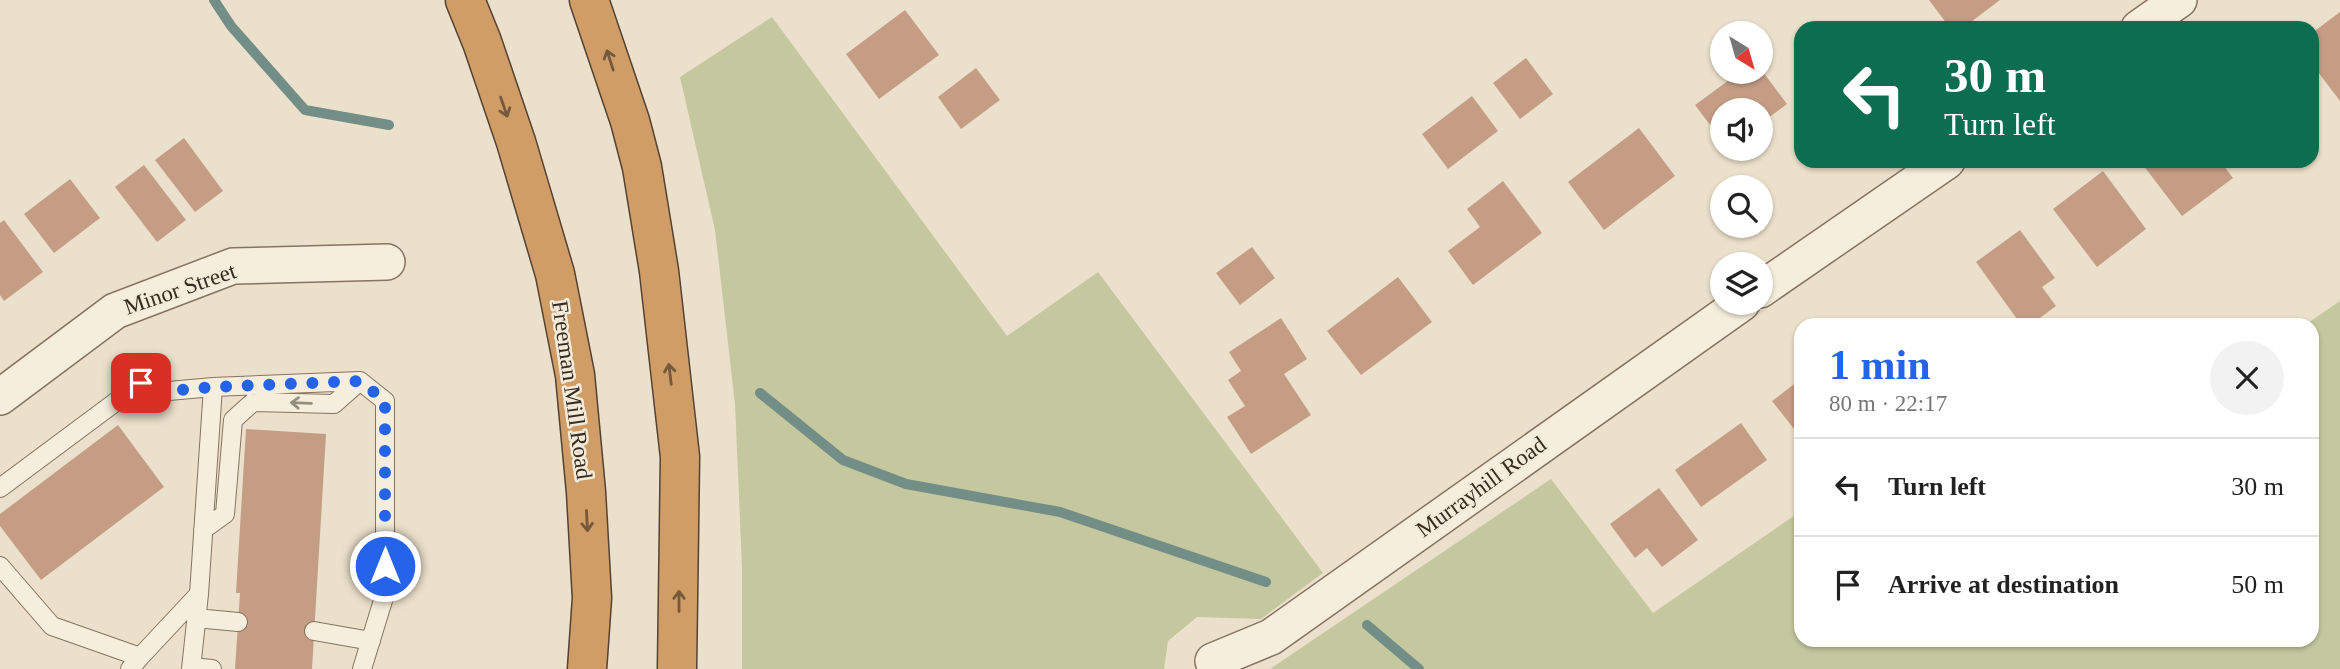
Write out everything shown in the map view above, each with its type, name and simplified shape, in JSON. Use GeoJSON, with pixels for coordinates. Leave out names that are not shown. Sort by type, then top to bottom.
{"type":"FeatureCollection","features":[{"type":"Feature","properties":{"kind":"highway","name":"Freeman Mill Road"},"geometry":{"type":"LineString","coordinates":[[465,0],[516,142],[555,274],[575,375],[592,598],[587,669]]}},
{"type":"Feature","properties":{"kind":"highway"},"geometry":{"type":"LineString","coordinates":[[589,0],[630,121],[642,167],[659,271],[680,457],[677,669]]}},
{"type":"Feature","properties":{"kind":"street"},"geometry":{"type":"LineString","coordinates":[[2148,21],[2179,0]]}},
{"type":"Feature","properties":{"kind":"street"},"geometry":{"type":"LineString","coordinates":[[1773,281],[1937,168]]}},
{"type":"Feature","properties":{"kind":"street","name":"Minor Street"},"geometry":{"type":"LineString","coordinates":[[0,397],[115,311],[233,266],[387,262]]}},
{"type":"Feature","properties":{"kind":"street","name":"Murrayhill Road"},"geometry":{"type":"LineString","coordinates":[[1213,661],[1272,637],[1725,315]]}},
{"type":"Feature","properties":{"kind":"lane"},"geometry":{"type":"LineString","coordinates":[[203,530],[225,514],[233,420],[253,402],[334,404],[360,381]]}},
{"type":"Feature","properties":{"kind":"lane"},"geometry":{"type":"LineString","coordinates":[[0,488],[141,383],[169,391],[360,381],[385,401],[385,594],[362,669]]}},
{"type":"Feature","properties":{"kind":"lane"},"geometry":{"type":"LineString","coordinates":[[212,669],[192,668],[213,387]]}},
{"type":"Feature","properties":{"kind":"lane"},"geometry":{"type":"LineString","coordinates":[[0,565],[52,626],[135,663],[199,594]]}},
{"type":"Feature","properties":{"kind":"lane"},"geometry":{"type":"LineString","coordinates":[[197,618],[238,622]]}},
{"type":"Feature","properties":{"kind":"lane"},"geometry":{"type":"LineString","coordinates":[[314,631],[370,641]]}},
{"type":"Feature","properties":{"kind":"green space"},"geometry":{"type":"Polygon","coordinates":[[[772,17],[1007,336],[1098,272],[1323,573],[1261,619],[1197,617],[1168,641],[1164,669],[742,669],[742,567],[735,404],[715,230],[680,77],[772,17]]]}},
{"type":"Feature","properties":{"kind":"green space"},"geometry":{"type":"Polygon","coordinates":[[[2340,301],[2340,669],[1270,669],[1551,479],[1653,613],[1794,516],[1794,647],[2319,647],[2319,318],[2315,318],[2340,301]]]}},
{"type":"Feature","properties":{"kind":"building"},"geometry":{"type":"Polygon","coordinates":[[[1929,0],[2000,0],[1972,21],[1945,21],[1929,0]]]}},
{"type":"Feature","properties":{"kind":"building"},"geometry":{"type":"Polygon","coordinates":[[[905,10],[939,55],[879,99],[846,54],[905,10]]]}},
{"type":"Feature","properties":{"kind":"building"},"geometry":{"type":"Polygon","coordinates":[[[2340,12],[2340,101],[2319,73],[2319,28],[2340,12]]]}},
{"type":"Feature","properties":{"kind":"building"},"geometry":{"type":"Polygon","coordinates":[[[1526,58],[1553,94],[1520,119],[1493,83],[1526,58]]]}},
{"type":"Feature","properties":{"kind":"building"},"geometry":{"type":"Polygon","coordinates":[[[976,68],[1000,100],[961,129],[938,97],[976,68]]]}},
{"type":"Feature","properties":{"kind":"building"},"geometry":{"type":"Polygon","coordinates":[[[1724,84],[1772,84],[1787,104],[1773,114],[1773,98],[1710,98],[1710,125],[1695,105],[1724,84]]]}},
{"type":"Feature","properties":{"kind":"building"},"geometry":{"type":"Polygon","coordinates":[[[1472,96],[1498,131],[1448,169],[1422,134],[1472,96]]]}},
{"type":"Feature","properties":{"kind":"building"},"geometry":{"type":"Polygon","coordinates":[[[1639,128],[1675,176],[1604,230],[1568,182],[1639,128]]]}},
{"type":"Feature","properties":{"kind":"building"},"geometry":{"type":"Polygon","coordinates":[[[184,138],[223,191],[195,212],[155,160],[184,138]]]}},
{"type":"Feature","properties":{"kind":"building"},"geometry":{"type":"Polygon","coordinates":[[[144,165],[186,220],[157,242],[115,187],[144,165]]]}},
{"type":"Feature","properties":{"kind":"building"},"geometry":{"type":"Polygon","coordinates":[[[2145,168],[2225,168],[2233,178],[2182,216],[2145,168]]]}},
{"type":"Feature","properties":{"kind":"building"},"geometry":{"type":"Polygon","coordinates":[[[2103,171],[2146,229],[2097,267],[2053,209],[2103,171]]]}},
{"type":"Feature","properties":{"kind":"building"},"geometry":{"type":"Polygon","coordinates":[[[70,179],[100,218],[54,253],[24,214],[70,179]]]}},
{"type":"Feature","properties":{"kind":"building"},"geometry":{"type":"Polygon","coordinates":[[[1503,181],[1542,233],[1473,285],[1448,251],[1480,227],[1467,209],[1503,181]]]}},
{"type":"Feature","properties":{"kind":"building"},"geometry":{"type":"Polygon","coordinates":[[[4,220],[43,272],[4,301],[0,295],[0,223],[4,220]]]}},
{"type":"Feature","properties":{"kind":"building"},"geometry":{"type":"Polygon","coordinates":[[[2020,230],[2055,278],[2042,287],[2056,306],[2040,318],[2016,318],[1976,262],[2020,230]]]}},
{"type":"Feature","properties":{"kind":"building"},"geometry":{"type":"Polygon","coordinates":[[[1252,247],[1275,278],[1240,305],[1216,273],[1252,247]]]}},
{"type":"Feature","properties":{"kind":"building"},"geometry":{"type":"Polygon","coordinates":[[[1398,277],[1432,322],[1361,375],[1327,331],[1398,277]]]}},
{"type":"Feature","properties":{"kind":"building"},"geometry":{"type":"Polygon","coordinates":[[[1281,318],[1307,359],[1284,374],[1311,415],[1251,454],[1227,417],[1245,406],[1228,380],[1241,371],[1229,352],[1281,318]]]}},
{"type":"Feature","properties":{"kind":"building"},"geometry":{"type":"Polygon","coordinates":[[[1794,384],[1794,429],[1772,401],[1794,384]]]}},
{"type":"Feature","properties":{"kind":"building"},"geometry":{"type":"Polygon","coordinates":[[[1741,423],[1767,460],[1701,507],[1675,470],[1741,423]]]}},
{"type":"Feature","properties":{"kind":"building"},"geometry":{"type":"Polygon","coordinates":[[[118,425],[164,487],[41,580],[0,526],[0,514],[118,425]]]}},
{"type":"Feature","properties":{"kind":"building"},"geometry":{"type":"Polygon","coordinates":[[[246,429],[326,434],[312,669],[235,669],[240,593],[236,593],[246,429]]]}},
{"type":"Feature","properties":{"kind":"building"},"geometry":{"type":"Polygon","coordinates":[[[1659,488],[1698,540],[1662,567],[1647,548],[1635,558],[1610,524],[1659,488]]]}},
{"type":"Feature","properties":{"kind":"waterway"},"geometry":{"type":"LineString","coordinates":[[214,0],[231,26],[305,110],[389,125]]}},
{"type":"Feature","properties":{"kind":"waterway"},"geometry":{"type":"LineString","coordinates":[[760,393],[843,460],[906,484],[1060,512],[1266,582]]}},
{"type":"Feature","properties":{"kind":"waterway"},"geometry":{"type":"LineString","coordinates":[[1367,625],[1419,669]]}},
{"type":"Feature","properties":{"kind":"route"},"geometry":{"type":"LineString","coordinates":[[141,383],[169,391],[360,381],[385,401],[385,566]]}}]}
